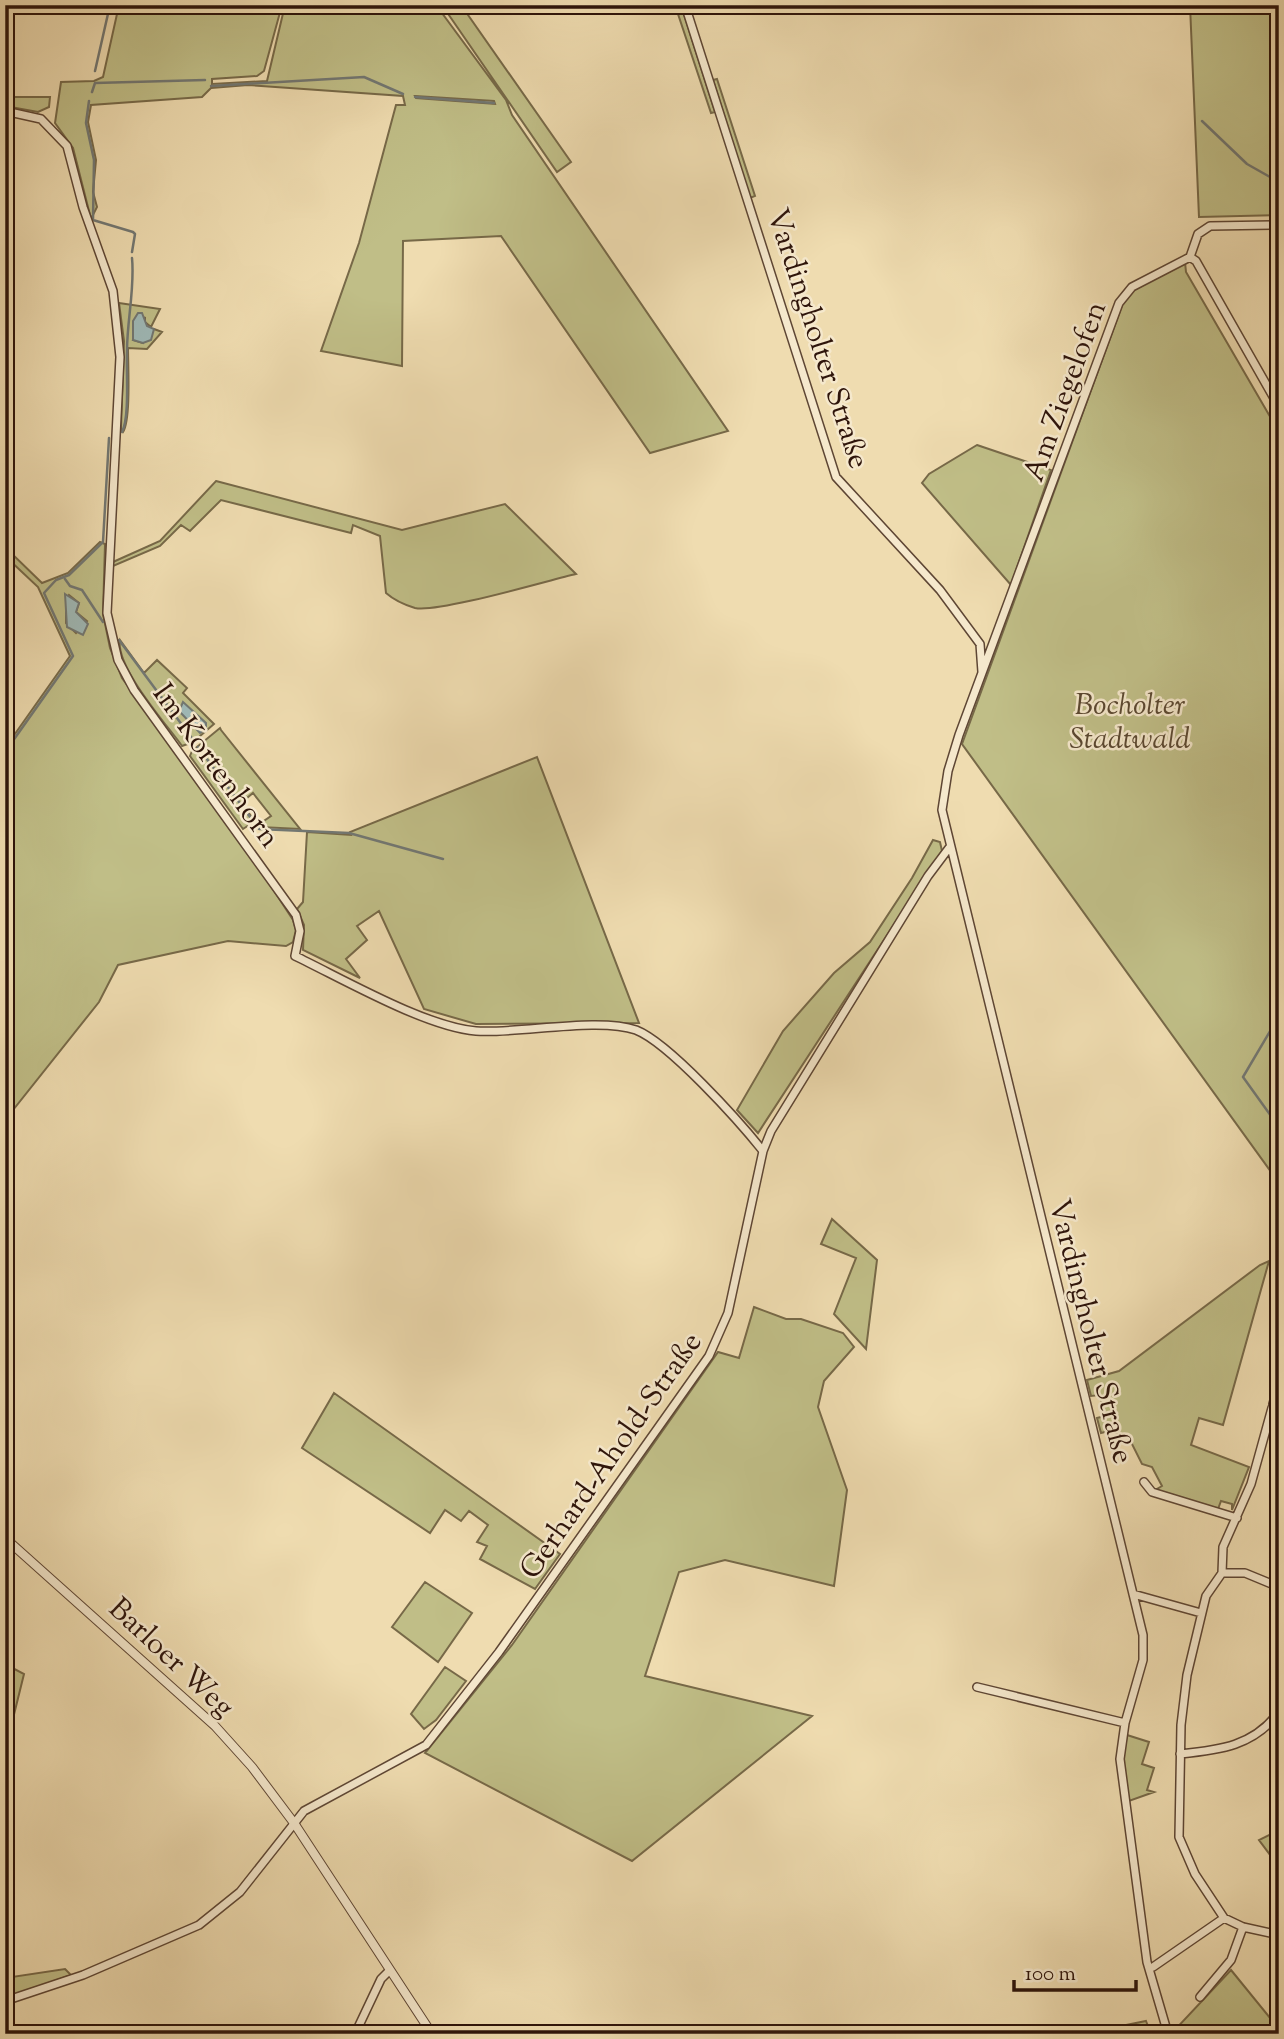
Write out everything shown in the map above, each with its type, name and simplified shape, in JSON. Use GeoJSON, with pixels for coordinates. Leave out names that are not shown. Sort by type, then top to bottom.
{"type":"FeatureCollection","features":[{"type":"Feature","properties":{"kind":"street","name":"Vardingholter Straße"},"geometry":{"type":"LineString","coordinates":[[685,5],[836,477],[940,590],[980,644],[983,677],[948,771],[942,810],[1144,1648],[1125,1723],[1120,1759],[1148,1969],[1168,2034]]}},
{"type":"Feature","properties":{"kind":"street","name":"Im Kortenhorn"},"geometry":{"type":"LineString","coordinates":[[5,111],[41,119],[67,146],[83,207],[113,291],[120,357],[107,613],[118,660],[134,690],[296,915],[300,932],[295,956],[420,1016],[475,1031],[607,1027],[635,1030],[658,1043],[763,1151]]}},
{"type":"Feature","properties":{"kind":"street"},"geometry":{"type":"LineString","coordinates":[[1279,225],[1210,226],[1198,234],[1190,257],[1196,261],[1279,407]]}},
{"type":"Feature","properties":{"kind":"street","name":"Am Ziegelofen"},"geometry":{"type":"LineString","coordinates":[[983,677],[1124,293],[1190,257]]}},
{"type":"Feature","properties":{"kind":"street"},"geometry":{"type":"LineString","coordinates":[[980,644],[987,648],[994,645]]}},
{"type":"Feature","properties":{"kind":"street","name":"Gerhard-Ahold-Straße"},"geometry":{"type":"LineString","coordinates":[[294,1823],[304,1811],[426,1745],[499,1652],[649,1443],[719,1338],[763,1151],[771,1131],[928,876],[949,848]]}},
{"type":"Feature","properties":{"kind":"street"},"geometry":{"type":"LineString","coordinates":[[1279,1384],[1252,1479],[1223,1548],[1222,1573],[1209,1588],[1201,1613],[1183,1698],[1179,1837],[1195,1874],[1224,1918],[1243,1927],[1279,1935]]}},
{"type":"Feature","properties":{"kind":"street"},"geometry":{"type":"LineString","coordinates":[[1272,1408],[1279,1399]]}},
{"type":"Feature","properties":{"kind":"street"},"geometry":{"type":"LineString","coordinates":[[1144,1482],[1152,1492],[1237,1518]]}},
{"type":"Feature","properties":{"kind":"street","name":"Barloer Weg"},"geometry":{"type":"LineString","coordinates":[[5,1538],[215,1726],[252,1767],[294,1823],[432,2034]]}},
{"type":"Feature","properties":{"kind":"street"},"geometry":{"type":"LineString","coordinates":[[1222,1573],[1245,1573],[1279,1587]]}},
{"type":"Feature","properties":{"kind":"street"},"geometry":{"type":"LineString","coordinates":[[1133,1594],[1201,1613]]}},
{"type":"Feature","properties":{"kind":"street"},"geometry":{"type":"LineString","coordinates":[[977,1687],[1125,1723]]}},
{"type":"Feature","properties":{"kind":"street"},"geometry":{"type":"LineString","coordinates":[[1180,1754],[1237,1745],[1254,1738],[1279,1712]]}},
{"type":"Feature","properties":{"kind":"street"},"geometry":{"type":"LineString","coordinates":[[5,2001],[83,1975],[199,1924],[240,1892],[294,1823]]}},
{"type":"Feature","properties":{"kind":"street"},"geometry":{"type":"LineString","coordinates":[[1153,1967],[1224,1918]]}},
{"type":"Feature","properties":{"kind":"street"},"geometry":{"type":"LineString","coordinates":[[1200,1997],[1231,1960],[1243,1927]]}},
{"type":"Feature","properties":{"kind":"street"},"geometry":{"type":"LineString","coordinates":[[355,2034],[381,1979],[390,1971]]}},
{"type":"Feature","properties":{"kind":"green space"},"geometry":{"type":"Polygon","coordinates":[[[119,5],[267,5],[269,10],[282,5],[264,71],[257,76],[212,79],[212,84],[267,81],[285,5],[436,5],[506,100],[512,115],[728,431],[650,453],[501,236],[403,241],[402,366],[321,351],[359,243],[396,105],[405,105],[403,96],[248,85],[211,88],[202,97],[91,105],[88,122],[96,160],[93,192],[97,207],[91,219],[73,148],[55,123],[61,82],[94,81],[103,77],[119,5]],[[415,96],[495,104],[494,101],[415,96]]]}},
{"type":"Feature","properties":{"kind":"green space"},"geometry":{"type":"Polygon","coordinates":[[[442,5],[461,5],[571,162],[557,172],[442,5]]]}},
{"type":"Feature","properties":{"kind":"green space"},"geometry":{"type":"Polygon","coordinates":[[[675,5],[681,5],[715,112],[711,113],[675,5]]]}},
{"type":"Feature","properties":{"kind":"green space"},"geometry":{"type":"Polygon","coordinates":[[[1190,5],[1279,5],[1279,215],[1199,217],[1190,5]]]}},
{"type":"Feature","properties":{"kind":"green space"},"geometry":{"type":"Polygon","coordinates":[[[717,79],[755,196],[750,198],[713,80],[717,79]]]}},
{"type":"Feature","properties":{"kind":"green space"},"geometry":{"type":"Polygon","coordinates":[[[5,97],[50,97],[49,107],[38,112],[5,106],[5,97]]]}},
{"type":"Feature","properties":{"kind":"green space","name":"Bocholter Stadtwald"},"geometry":{"type":"Polygon","coordinates":[[[1185,262],[1186,272],[1279,432],[1279,1183],[962,744],[1124,300],[1132,291],[1185,262]]]}},
{"type":"Feature","properties":{"kind":"green space"},"geometry":{"type":"Polygon","coordinates":[[[119,303],[160,309],[151,327],[145,322],[145,317],[133,340],[143,343],[154,329],[162,332],[147,349],[128,348],[128,405],[123,432],[124,341],[119,303]]]}},
{"type":"Feature","properties":{"kind":"green space"},"geometry":{"type":"Polygon","coordinates":[[[977,445],[1051,470],[1011,585],[922,483],[929,474],[977,445]]]}},
{"type":"Feature","properties":{"kind":"green space"},"geometry":{"type":"Polygon","coordinates":[[[216,481],[402,530],[505,504],[576,574],[446,606],[415,608],[386,593],[380,536],[353,525],[351,533],[221,500],[190,531],[181,525],[160,546],[113,566],[113,562],[160,541],[216,481]]]}},
{"type":"Feature","properties":{"kind":"green space"},"geometry":{"type":"Polygon","coordinates":[[[100,542],[105,544],[103,614],[110,648],[122,678],[245,846],[293,920],[296,930],[293,942],[286,946],[228,941],[118,965],[99,1002],[13,1110],[5,1106],[5,748],[70,656],[38,587],[5,556],[5,547],[42,583],[68,573],[100,542]],[[69,595],[66,599],[66,623],[76,633],[87,621],[76,612],[79,603],[69,595]]]}},
{"type":"Feature","properties":{"kind":"green space"},"geometry":{"type":"Polygon","coordinates":[[[120,640],[144,673],[157,660],[187,688],[183,693],[214,724],[193,742],[182,746],[133,679],[125,664],[120,640]]]}},
{"type":"Feature","properties":{"kind":"green space"},"geometry":{"type":"Polygon","coordinates":[[[220,728],[300,829],[260,827],[258,825],[271,816],[253,793],[241,803],[255,821],[243,829],[190,756],[192,751],[220,728]]]}},
{"type":"Feature","properties":{"kind":"green space"},"geometry":{"type":"Polygon","coordinates":[[[537,757],[639,1023],[476,1024],[424,1009],[379,911],[357,926],[367,940],[346,959],[360,978],[303,950],[304,925],[297,909],[303,902],[307,832],[351,835],[350,832],[537,757]]]}},
{"type":"Feature","properties":{"kind":"green space"},"geometry":{"type":"Polygon","coordinates":[[[933,840],[940,842],[942,851],[758,1133],[737,1110],[783,1031],[834,973],[870,942],[912,878],[933,840]]]}},
{"type":"Feature","properties":{"kind":"green space"},"geometry":{"type":"Polygon","coordinates":[[[832,1219],[877,1260],[866,1349],[834,1314],[856,1258],[821,1244],[832,1219]]]}},
{"type":"Feature","properties":{"kind":"green space"},"geometry":{"type":"Polygon","coordinates":[[[1269,1261],[1223,1425],[1199,1418],[1191,1445],[1249,1467],[1232,1510],[1232,1504],[1221,1501],[1218,1509],[1158,1492],[1157,1489],[1162,1486],[1152,1467],[1142,1464],[1128,1436],[1109,1431],[1101,1433],[1097,1418],[1105,1416],[1100,1395],[1091,1396],[1087,1380],[1119,1371],[1269,1261]]]}},
{"type":"Feature","properties":{"kind":"green space"},"geometry":{"type":"Polygon","coordinates":[[[754,1307],[786,1319],[801,1319],[843,1333],[854,1347],[824,1381],[818,1407],[847,1490],[834,1586],[725,1560],[679,1572],[645,1676],[812,1716],[632,1861],[425,1753],[512,1645],[718,1352],[739,1358],[754,1307]]]}},
{"type":"Feature","properties":{"kind":"green space"},"geometry":{"type":"Polygon","coordinates":[[[334,1393],[560,1554],[535,1589],[480,1559],[487,1546],[477,1542],[488,1525],[469,1511],[461,1521],[445,1510],[430,1533],[302,1448],[334,1393]]]}},
{"type":"Feature","properties":{"kind":"green space"},"geometry":{"type":"Polygon","coordinates":[[[425,1582],[472,1613],[438,1662],[392,1627],[425,1582]]]}},
{"type":"Feature","properties":{"kind":"green space"},"geometry":{"type":"Polygon","coordinates":[[[5,1664],[24,1674],[5,1751],[5,1664]]]}},
{"type":"Feature","properties":{"kind":"green space"},"geometry":{"type":"Polygon","coordinates":[[[445,1667],[466,1681],[436,1720],[424,1729],[411,1714],[445,1667]]]}},
{"type":"Feature","properties":{"kind":"green space"},"geometry":{"type":"Polygon","coordinates":[[[1127,1735],[1149,1742],[1142,1764],[1154,1768],[1147,1790],[1154,1792],[1129,1801],[1123,1759],[1127,1735]]]}},
{"type":"Feature","properties":{"kind":"green space"},"geometry":{"type":"Polygon","coordinates":[[[1271,1834],[1279,1838],[1279,1867],[1259,1840],[1271,1834]]]}},
{"type":"Feature","properties":{"kind":"green space"},"geometry":{"type":"Polygon","coordinates":[[[65,1969],[71,1975],[5,1999],[5,1978],[65,1969]]]}},
{"type":"Feature","properties":{"kind":"green space"},"geometry":{"type":"Polygon","coordinates":[[[1231,1970],[1279,2029],[1279,2034],[1171,2034],[1231,1970]]]}},
{"type":"Feature","properties":{"kind":"green space"},"geometry":{"type":"Polygon","coordinates":[[[1146,2021],[1151,2034],[1082,2034],[1146,2021]]]}},
{"type":"Feature","properties":{"kind":"water"},"geometry":{"type":"Polygon","coordinates":[[[138,313],[142,313],[147,326],[154,329],[151,340],[143,343],[133,340],[133,321],[138,313]]]}},
{"type":"Feature","properties":{"kind":"water"},"geometry":{"type":"Polygon","coordinates":[[[65,594],[79,603],[76,612],[88,624],[83,635],[67,627],[65,594]]]}},
{"type":"Feature","properties":{"kind":"water"},"geometry":{"type":"Polygon","coordinates":[[[183,702],[206,723],[206,729],[200,733],[179,711],[183,702]]]}},
{"type":"Feature","properties":{"kind":"waterway"},"geometry":{"type":"LineString","coordinates":[[95,71],[110,5]]}},
{"type":"Feature","properties":{"kind":"waterway"},"geometry":{"type":"LineString","coordinates":[[211,86],[364,77],[403,94]]}},
{"type":"Feature","properties":{"kind":"waterway"},"geometry":{"type":"LineString","coordinates":[[92,92],[95,83],[205,80]]}},
{"type":"Feature","properties":{"kind":"waterway"},"geometry":{"type":"LineString","coordinates":[[415,97],[494,103]]}},
{"type":"Feature","properties":{"kind":"waterway"},"geometry":{"type":"LineString","coordinates":[[89,101],[86,123],[94,160],[93,220],[133,232],[132,252]]}},
{"type":"Feature","properties":{"kind":"waterway"},"geometry":{"type":"LineString","coordinates":[[1202,121],[1247,164],[1279,182]]}},
{"type":"Feature","properties":{"kind":"waterway"},"geometry":{"type":"LineString","coordinates":[[122,432],[127,405],[127,339],[132,258]]}},
{"type":"Feature","properties":{"kind":"waterway"},"geometry":{"type":"LineString","coordinates":[[5,752],[73,656],[44,593],[56,580],[69,575],[103,542],[109,438]]}},
{"type":"Feature","properties":{"kind":"waterway"},"geometry":{"type":"LineString","coordinates":[[65,579],[70,586],[82,590],[103,622]]}},
{"type":"Feature","properties":{"kind":"waterway"},"geometry":{"type":"LineString","coordinates":[[119,640],[194,741]]}},
{"type":"Feature","properties":{"kind":"waterway"},"geometry":{"type":"LineString","coordinates":[[198,747],[259,829],[349,833],[443,859]]}},
{"type":"Feature","properties":{"kind":"waterway"},"geometry":{"type":"LineString","coordinates":[[1279,1016],[1243,1077],[1279,1127]]}}]}
